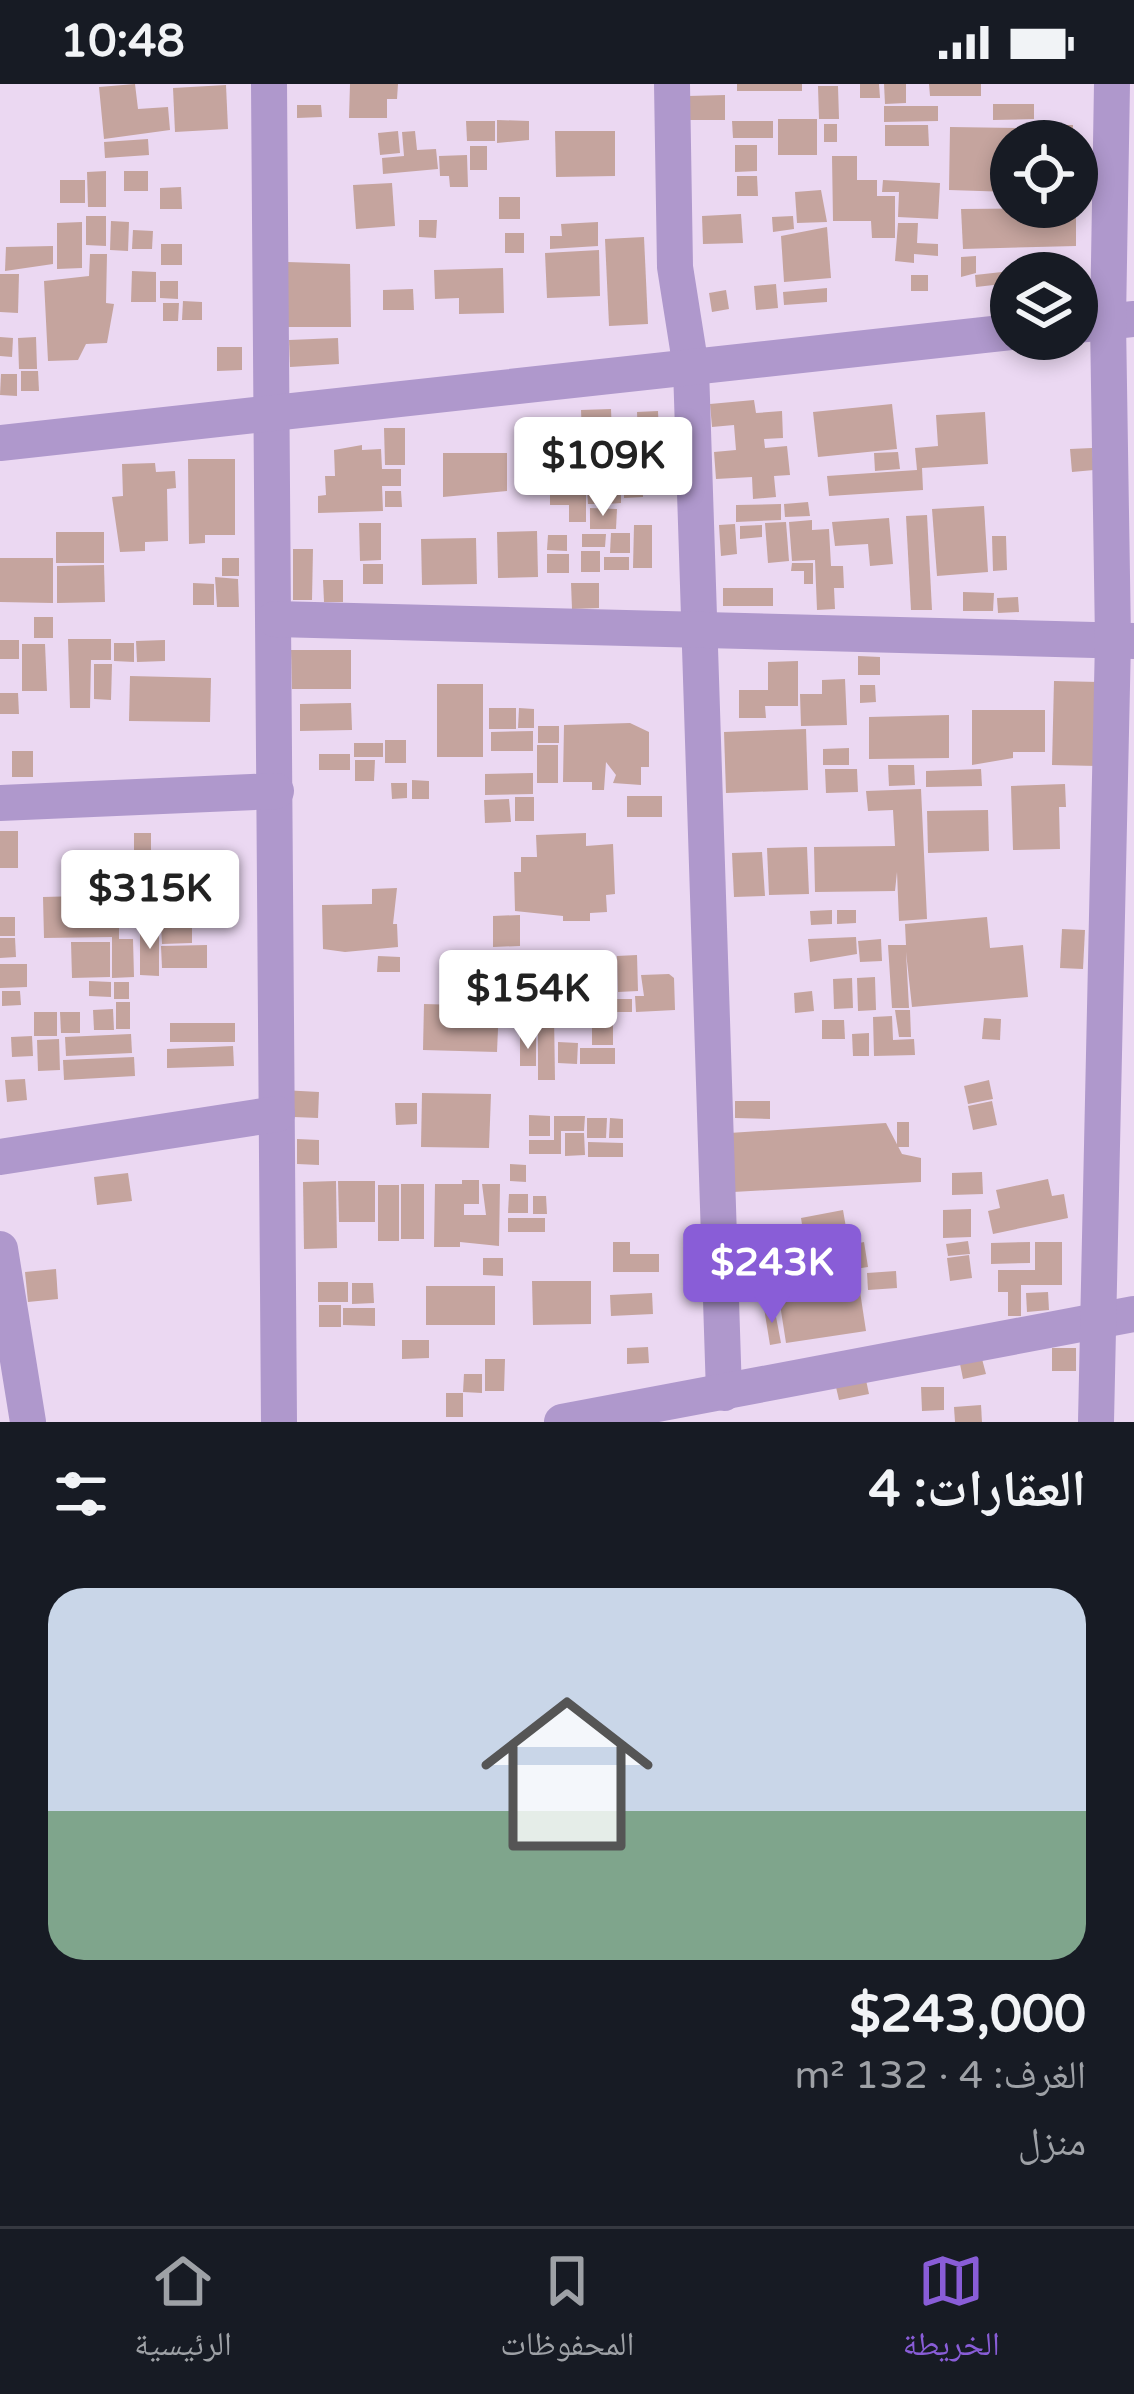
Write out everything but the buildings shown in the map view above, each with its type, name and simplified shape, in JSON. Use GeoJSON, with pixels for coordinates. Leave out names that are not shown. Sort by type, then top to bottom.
{"type":"FeatureCollection","features":[{"type":"Feature","properties":{"kind":"street"},"geometry":{"type":"LineString","coordinates":[[268,84],[279,1422]]}},
{"type":"Feature","properties":{"kind":"street"},"geometry":{"type":"LineString","coordinates":[[673,84],[675,267],[691,368],[724,1393]]}},
{"type":"Feature","properties":{"kind":"street"},"geometry":{"type":"LineString","coordinates":[[1096,1422],[1116,1317],[1123,640],[1106,322],[1112,84]]}},
{"type":"Feature","properties":{"kind":"street"},"geometry":{"type":"LineString","coordinates":[[0,443],[990,334]]}},
{"type":"Feature","properties":{"kind":"street"},"geometry":{"type":"LineString","coordinates":[[274,619],[1123,640]]}},
{"type":"Feature","properties":{"kind":"street"},"geometry":{"type":"LineString","coordinates":[[0,803],[276,791]]}},
{"type":"Feature","properties":{"kind":"street"},"geometry":{"type":"LineString","coordinates":[[0,1157],[278,1114]]}},
{"type":"Feature","properties":{"kind":"street"},"geometry":{"type":"LineString","coordinates":[[0,1249],[28,1422]]}},
{"type":"Feature","properties":{"kind":"street"},"geometry":{"type":"LineString","coordinates":[[562,1422],[1116,1317]]}}]}
